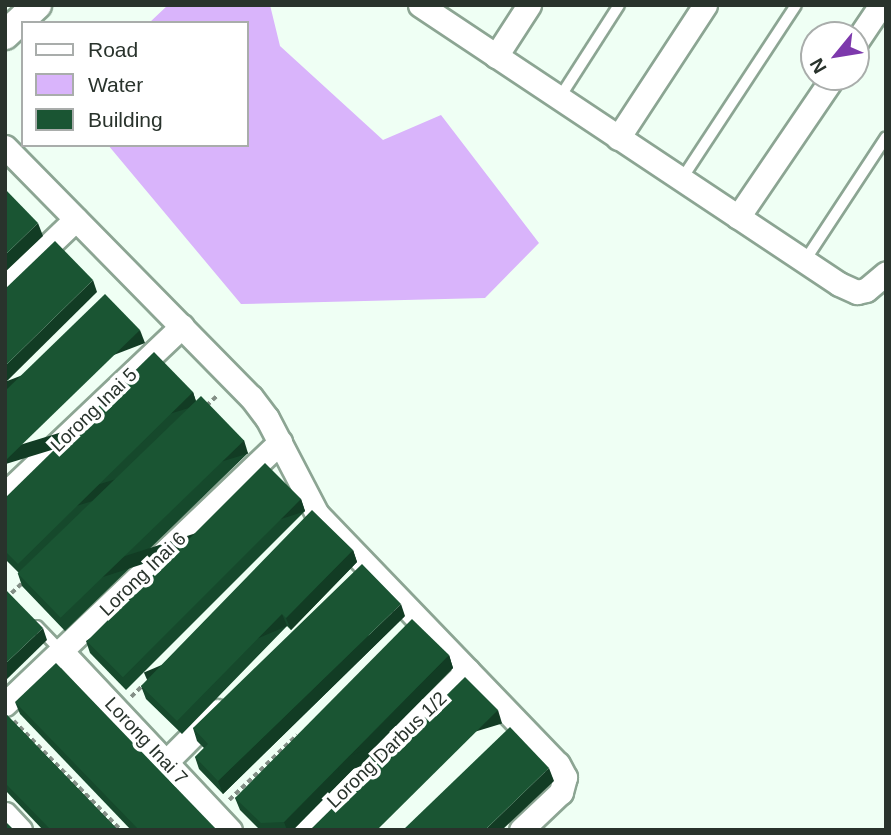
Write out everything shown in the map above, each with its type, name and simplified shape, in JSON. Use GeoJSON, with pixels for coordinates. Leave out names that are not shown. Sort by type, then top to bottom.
{"type":"FeatureCollection","features":[{"type":"Feature","properties":{"kind":"street"},"geometry":{"type":"LineString","coordinates":[[5,35],[37,5]]}},
{"type":"Feature","properties":{"kind":"street"},"geometry":{"type":"LineString","coordinates":[[496,56],[529,5]]}},
{"type":"Feature","properties":{"kind":"street"},"geometry":{"type":"LineString","coordinates":[[618,138],[705,5]]}},
{"type":"Feature","properties":{"kind":"street"},"geometry":{"type":"LineString","coordinates":[[432,9],[496,56],[839,284],[857,292],[873,286],[886,272]]}},
{"type":"Feature","properties":{"kind":"street"},"geometry":{"type":"LineString","coordinates":[[738,217],[824,91]]}},
{"type":"Feature","properties":{"kind":"street"},"geometry":{"type":"LineString","coordinates":[[5,147],[261,408],[317,514],[558,764],[565,777],[561,792],[521,830]]}},
{"type":"Feature","properties":{"kind":"street"},"geometry":{"type":"LineString","coordinates":[[5,287],[76,219]]}},
{"type":"Feature","properties":{"kind":"street","name":"Lorong Inai 5"},"geometry":{"type":"LineString","coordinates":[[5,494],[182,326]]}},
{"type":"Feature","properties":{"kind":"street","name":"Lorong Inai 6"},"geometry":{"type":"LineString","coordinates":[[5,704],[280,442]]}},
{"type":"Feature","properties":{"kind":"street"},"geometry":{"type":"LineString","coordinates":[[348,583],[367,564]]}},
{"type":"Feature","properties":{"kind":"street","name":"Lorong Inai 7"},"geometry":{"type":"LineString","coordinates":[[62,652],[223,822]]}},
{"type":"Feature","properties":{"kind":"street","name":"Lorong Darbus 1/2"},"geometry":{"type":"LineString","coordinates":[[305,830],[468,670]]}},
{"type":"Feature","properties":{"kind":"street"},"geometry":{"type":"LineString","coordinates":[[166,762],[233,696]]}},
{"type":"Feature","properties":{"kind":"street"},"geometry":{"type":"LineString","coordinates":[[5,814],[20,830]]}},
{"type":"Feature","properties":{"kind":"lane"},"geometry":{"type":"LineString","coordinates":[[560,97],[619,5]]}},
{"type":"Feature","properties":{"kind":"lane"},"geometry":{"type":"LineString","coordinates":[[681,180],[796,5]]}},
{"type":"Feature","properties":{"kind":"lane"},"geometry":{"type":"LineString","coordinates":[[804,262],[886,137]]}},
{"type":"Feature","properties":{"kind":"lane"},"geometry":{"type":"LineString","coordinates":[[26,615],[62,652]]}},
{"type":"Feature","properties":{"kind":"path"},"geometry":{"type":"LineString","coordinates":[[205,408],[234,380]]}},
{"type":"Feature","properties":{"kind":"path"},"geometry":{"type":"LineString","coordinates":[[5,599],[28,578]]}},
{"type":"Feature","properties":{"kind":"path"},"geometry":{"type":"LineString","coordinates":[[117,710],[146,682]]}},
{"type":"Feature","properties":{"kind":"path"},"geometry":{"type":"LineString","coordinates":[[5,712],[121,830]]}},
{"type":"Feature","properties":{"kind":"path"},"geometry":{"type":"LineString","coordinates":[[223,822],[302,730]]}},
{"type":"Feature","properties":{"kind":"water"},"geometry":{"type":"Polygon","coordinates":[[[168,5],[270,5],[280,46],[383,140],[441,115],[539,243],[485,298],[241,304],[110,147],[248,147],[248,21],[151,21],[168,5]]]}},
{"type":"Feature","properties":{"kind":"building"},"geometry":{"type":"Polygon","coordinates":[[[5,189],[38,223],[5,255],[5,189]]]}},
{"type":"Feature","properties":{"kind":"building"},"geometry":{"type":"Polygon","coordinates":[[[55,241],[93,280],[5,366],[5,289],[55,241]]]}},
{"type":"Feature","properties":{"kind":"building"},"geometry":{"type":"Polygon","coordinates":[[[105,294],[140,330],[5,461],[5,391],[105,294]]]}},
{"type":"Feature","properties":{"kind":"building"},"geometry":{"type":"Polygon","coordinates":[[[154,352],[193,392],[18,564],[5,551],[5,498],[154,352]]]}},
{"type":"Feature","properties":{"kind":"building"},"geometry":{"type":"Polygon","coordinates":[[[201,396],[244,441],[61,618],[18,573],[201,396]]]}},
{"type":"Feature","properties":{"kind":"building"},"geometry":{"type":"Polygon","coordinates":[[[265,463],[301,499],[123,677],[87,641],[265,463]]]}},
{"type":"Feature","properties":{"kind":"building"},"geometry":{"type":"Polygon","coordinates":[[[312,510],[353,550],[286,618],[282,614],[177,721],[141,686],[312,510]]]}},
{"type":"Feature","properties":{"kind":"building"},"geometry":{"type":"Polygon","coordinates":[[[362,564],[401,604],[218,781],[195,757],[208,744],[193,728],[362,564]]]}},
{"type":"Feature","properties":{"kind":"building"},"geometry":{"type":"Polygon","coordinates":[[[5,589],[43,628],[5,664],[5,589]]]}},
{"type":"Feature","properties":{"kind":"building"},"geometry":{"type":"Polygon","coordinates":[[[412,619],[449,655],[284,822],[261,823],[235,798],[412,619]]]}},
{"type":"Feature","properties":{"kind":"building"},"geometry":{"type":"Polygon","coordinates":[[[56,663],[217,830],[139,830],[15,702],[56,663]]]}},
{"type":"Feature","properties":{"kind":"building"},"geometry":{"type":"Polygon","coordinates":[[[465,677],[498,710],[377,830],[310,830],[465,677]]]}},
{"type":"Feature","properties":{"kind":"building"},"geometry":{"type":"Polygon","coordinates":[[[5,713],[118,830],[51,830],[5,783],[5,713]]]}},
{"type":"Feature","properties":{"kind":"building"},"geometry":{"type":"Polygon","coordinates":[[[510,727],[549,768],[485,830],[403,830],[510,727]]]}},
{"type":"Feature","properties":{"kind":"building"},"geometry":{"type":"Polygon","coordinates":[[[5,821],[14,830],[5,830],[5,821]]]}}]}
